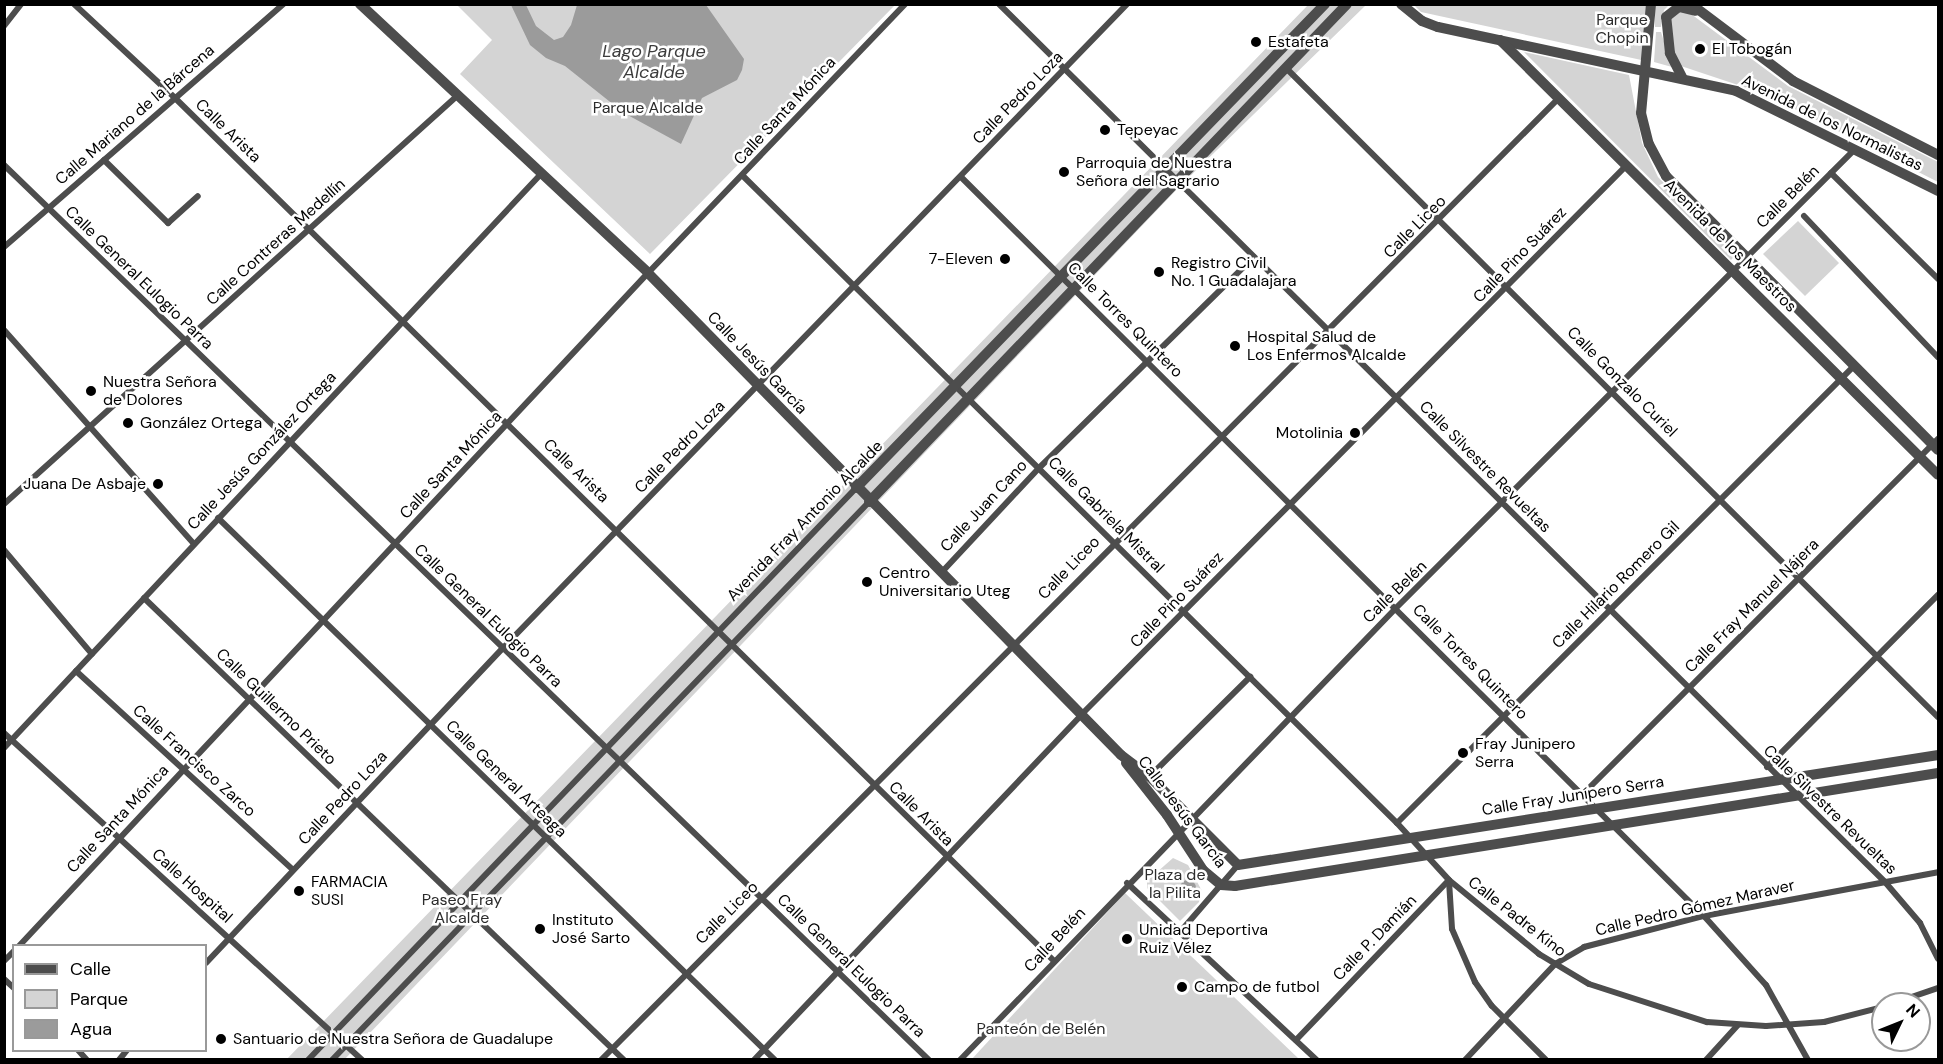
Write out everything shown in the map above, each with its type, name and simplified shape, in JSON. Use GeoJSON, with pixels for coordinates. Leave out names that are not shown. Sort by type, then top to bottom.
{"type":"FeatureCollection","features":[{"type":"Feature","properties":{"kind":"street"},"geometry":{"type":"LineString","coordinates":[[4,26],[21,4]]}},
{"type":"Feature","properties":{"kind":"street","name":"Calle Arista"},"geometry":{"type":"LineString","coordinates":[[74,4],[175,98],[509,424],[873,786],[1054,961]]}},
{"type":"Feature","properties":{"kind":"street","name":"Calle Mariano de la Bárcena"},"geometry":{"type":"LineString","coordinates":[[4,247],[284,4]]}},
{"type":"Feature","properties":{"kind":"street","name":"Calle Jesús García"},"geometry":{"type":"LineString","coordinates":[[360,4],[648,273],[869,502],[1120,755],[1238,865]]}},
{"type":"Feature","properties":{"kind":"street","name":"Calle Santa Mónica"},"geometry":{"type":"LineString","coordinates":[[20,944],[648,273],[905,4]]}},
{"type":"Feature","properties":{"kind":"street","name":"Calle Silvestre Revueltas"},"geometry":{"type":"LineString","coordinates":[[999,4],[1779,780],[1885,882],[1920,923],[1938,959]]}},
{"type":"Feature","properties":{"kind":"street","name":"Calle Pedro Loza"},"geometry":{"type":"LineString","coordinates":[[207,962],[502,649],[1127,4]]}},
{"type":"Feature","properties":{"kind":"street","name":"Avenida Fray Antonio Alcalde"},"geometry":{"type":"LineString","coordinates":[[308,1059],[1325,4]]}},
{"type":"Feature","properties":{"kind":"street","name":"Avenida Fray Antonio Alcalde"},"geometry":{"type":"LineString","coordinates":[[332,1059],[620,764],[1072,287],[1347,4]]}},
{"type":"Feature","properties":{"kind":"street","name":"Avenida de los Normalistas"},"geometry":{"type":"LineString","coordinates":[[1401,4],[1422,21],[1438,27],[1682,77],[1736,91],[1938,191]]}},
{"type":"Feature","properties":{"kind":"street","name":"Avenida de los Maestros"},"geometry":{"type":"LineString","coordinates":[[1651,4],[1648,70],[1641,113],[1655,160],[1676,189],[1854,366],[1937,444]]}},
{"type":"Feature","properties":{"kind":"street","name":"Avenida de los Normalistas"},"geometry":{"type":"LineString","coordinates":[[1691,4],[1793,81],[1938,155]]}},
{"type":"Feature","properties":{"kind":"street"},"geometry":{"type":"LineString","coordinates":[[1682,77],[1670,53],[1666,17],[1679,7],[1702,13]]}},
{"type":"Feature","properties":{"kind":"street","name":"Avenida de los Maestros"},"geometry":{"type":"LineString","coordinates":[[1500,40],[1938,475]]}},
{"type":"Feature","properties":{"kind":"street","name":"Calle Gonzalo Curiel"},"geometry":{"type":"LineString","coordinates":[[1286,68],[1938,717]]}},
{"type":"Feature","properties":{"kind":"street","name":"Calle Contreras Medellín"},"geometry":{"type":"LineString","coordinates":[[4,504],[187,342],[458,96]]}},
{"type":"Feature","properties":{"kind":"street","name":"Calle Liceo"},"geometry":{"type":"LineString","coordinates":[[601,1059],[1013,646],[1113,542],[1330,332],[1560,98]]}},
{"type":"Feature","properties":{"kind":"street","name":"Calle Belén"},"geometry":{"type":"LineString","coordinates":[[960,1059],[1127,883],[1396,608],[1503,504],[1854,150]]}},
{"type":"Feature","properties":{"kind":"street"},"geometry":{"type":"LineString","coordinates":[[104,160],[168,223],[198,196]]}},
{"type":"Feature","properties":{"kind":"street","name":"Calle General Eulogio Parra"},"geometry":{"type":"LineString","coordinates":[[4,165],[620,764],[929,1059]]}},
{"type":"Feature","properties":{"kind":"street","name":"Calle Pino Suárez"},"geometry":{"type":"LineString","coordinates":[[754,1059],[1081,715],[1185,613],[1290,502],[1508,288],[1627,165]]}},
{"type":"Feature","properties":{"kind":"street"},"geometry":{"type":"LineString","coordinates":[[1831,173],[1938,279]]}},
{"type":"Feature","properties":{"kind":"street","name":"Calle Jesús González Ortega"},"geometry":{"type":"LineString","coordinates":[[4,748],[541,174]]}},
{"type":"Feature","properties":{"kind":"street","name":"Calle Gabriela Mistral"},"geometry":{"type":"LineString","coordinates":[[743,176],[1290,716],[1411,837],[1449,880]]}},
{"type":"Feature","properties":{"kind":"street","name":"Calle Torres Quintero"},"geometry":{"type":"LineString","coordinates":[[961,177],[1616,824],[1753,968],[1789,1024],[1808,1059]]}},
{"type":"Feature","properties":{"kind":"street"},"geometry":{"type":"LineString","coordinates":[[1804,216],[1938,357]]}},
{"type":"Feature","properties":{"kind":"street","name":"Calle Juan Cano"},"geometry":{"type":"LineString","coordinates":[[941,573],[1039,468],[1254,257]]}},
{"type":"Feature","properties":{"kind":"street"},"geometry":{"type":"LineString","coordinates":[[4,330],[194,544]]}},
{"type":"Feature","properties":{"kind":"street","name":"Calle Hilario Romero Gil"},"geometry":{"type":"LineString","coordinates":[[1397,823],[1854,366]]}},
{"type":"Feature","properties":{"kind":"street","name":"Calle Fray Manuel Nájera"},"geometry":{"type":"LineString","coordinates":[[1584,793],[1920,457],[1937,444]]}},
{"type":"Feature","properties":{"kind":"street","name":"Calle General Arteaga"},"geometry":{"type":"LineString","coordinates":[[218,518],[775,1059]]}},
{"type":"Feature","properties":{"kind":"street"},"geometry":{"type":"LineString","coordinates":[[4,550],[92,654]]}},
{"type":"Feature","properties":{"kind":"street"},"geometry":{"type":"LineString","coordinates":[[1767,767],[1938,595]]}},
{"type":"Feature","properties":{"kind":"street","name":"Calle Guillermo Prieto"},"geometry":{"type":"LineString","coordinates":[[144,598],[624,1059]]}},
{"type":"Feature","properties":{"kind":"street","name":"Calle Francisco Zarco"},"geometry":{"type":"LineString","coordinates":[[76,671],[293,870]]}},
{"type":"Feature","properties":{"kind":"street"},"geometry":{"type":"LineString","coordinates":[[1146,781],[1250,677]]}},
{"type":"Feature","properties":{"kind":"street","name":"Calle Hospital"},"geometry":{"type":"LineString","coordinates":[[4,733],[362,1059]]}},
{"type":"Feature","properties":{"kind":"street","name":"Calle Fray Junípero Serra"},"geometry":{"type":"LineString","coordinates":[[1238,865],[1938,754]]}},
{"type":"Feature","properties":{"kind":"street"},"geometry":{"type":"LineString","coordinates":[[1221,885],[1938,773]]}},
{"type":"Feature","properties":{"kind":"street","name":"Calle Jesús García"},"geometry":{"type":"LineString","coordinates":[[1146,781],[1177,834],[1203,870],[1221,885]]}},
{"type":"Feature","properties":{"kind":"street"},"geometry":{"type":"LineString","coordinates":[[1181,931],[1238,865]]}},
{"type":"Feature","properties":{"kind":"street","name":"Calle Pedro Gómez Maraver"},"geometry":{"type":"LineString","coordinates":[[1465,1059],[1556,964],[1584,946],[1704,916],[1938,872]]}},
{"type":"Feature","properties":{"kind":"street"},"geometry":{"type":"LineString","coordinates":[[1449,880],[1449,915],[1460,951],[1475,982],[1504,1019],[1546,1059]]}},
{"type":"Feature","properties":{"kind":"street","name":"Calle Padre Kino"},"geometry":{"type":"LineString","coordinates":[[1449,880],[1556,964],[1589,984],[1668,1012],[1738,1025],[1789,1024],[1844,1018],[1871,1010]]}},
{"type":"Feature","properties":{"kind":"street","name":"Calle P. Damián"},"geometry":{"type":"LineString","coordinates":[[1296,1040],[1449,880]]}},
{"type":"Feature","properties":{"kind":"street"},"geometry":{"type":"LineString","coordinates":[[1127,883],[1317,1059]]}},
{"type":"Feature","properties":{"kind":"street"},"geometry":{"type":"LineString","coordinates":[[1706,1059],[1738,1025]]}},
{"type":"Feature","properties":{"kind":"green space","name":"Parque Alcalde"},"geometry":{"type":"Polygon","coordinates":[[[457,5],[895,5],[650,254],[460,74],[492,40],[457,5]]]}},
{"type":"Feature","properties":{"kind":"green space","name":"Paseo Fray Alcalde"},"geometry":{"type":"Polygon","coordinates":[[[1308,5],[1366,5],[1181,185],[345,1059],[286,1060],[1308,5]]]}},
{"type":"Feature","properties":{"kind":"green space","name":"Parque Chopin"},"geometry":{"type":"Polygon","coordinates":[[[1414,5],[1647,5],[1646,61],[1421,12],[1414,5]]]}},
{"type":"Feature","properties":{"kind":"green space"},"geometry":{"type":"Polygon","coordinates":[[[1655,5],[1669,5],[1664,10],[1661,27],[1655,27],[1655,5]]]}},
{"type":"Feature","properties":{"kind":"green space"},"geometry":{"type":"Polygon","coordinates":[[[1687,11],[1788,86],[1938,162],[1938,182],[1765,94],[1681,66],[1672,47],[1669,23],[1675,12],[1687,11]]]}},
{"type":"Feature","properties":{"kind":"green space"},"geometry":{"type":"Polygon","coordinates":[[[1656,32],[1661,32],[1672,67],[1654,62],[1656,32]]]}},
{"type":"Feature","properties":{"kind":"green space"},"geometry":{"type":"Polygon","coordinates":[[[1524,52],[1629,75],[1642,143],[1658,177],[1735,256],[1731,260],[1524,52]]]}},
{"type":"Feature","properties":{"kind":"green space"},"geometry":{"type":"Polygon","coordinates":[[[1798,221],[1839,263],[1805,296],[1763,254],[1798,221]]]}},
{"type":"Feature","properties":{"kind":"green space","name":"Plaza de la Pilita"},"geometry":{"type":"Polygon","coordinates":[[[1173,858],[1188,865],[1202,891],[1199,902],[1180,921],[1147,888],[1147,881],[1173,858]]]}},
{"type":"Feature","properties":{"kind":"green space","name":"Unidad Deportiva Ruiz Vélez"},"geometry":{"type":"Polygon","coordinates":[[[1125,893],[1299,1059],[971,1060],[1125,893]]]}},
{"type":"Feature","properties":{"kind":"water","name":"Lago Parque Alcalde"},"geometry":{"type":"Polygon","coordinates":[[[511,5],[526,5],[536,26],[554,40],[563,37],[571,25],[577,5],[706,5],[744,59],[742,70],[737,80],[702,98],[681,144],[624,113],[565,66],[546,58],[530,45],[511,5]]]}},
{"type":"Feature","properties":{"kind":"water"},"geometry":{"type":"Polygon","coordinates":[[[1185,880],[1191,880],[1196,888],[1194,894],[1185,896],[1180,891],[1180,885],[1185,880]]]}},
{"type":"Feature","properties":{"kind":"place","name":"Estafeta"},"geometry":{"type":"Point","coordinates":[1256,42]}},
{"type":"Feature","properties":{"kind":"place","name":"El Tobogán"},"geometry":{"type":"Point","coordinates":[1700,49]}},
{"type":"Feature","properties":{"kind":"place","name":"Tepeyac"},"geometry":{"type":"Point","coordinates":[1105,130]}},
{"type":"Feature","properties":{"kind":"place","name":"Parroquia de Nuestra Señora del Sagrario"},"geometry":{"type":"Point","coordinates":[1064,172]}},
{"type":"Feature","properties":{"kind":"place","name":"7-Eleven"},"geometry":{"type":"Point","coordinates":[1005,259]}},
{"type":"Feature","properties":{"kind":"place","name":"Registro Civil No. 1 Guadalajara"},"geometry":{"type":"Point","coordinates":[1159,272]}},
{"type":"Feature","properties":{"kind":"place","name":"Hospital Salud de Los Enfermos Alcalde"},"geometry":{"type":"Point","coordinates":[1235,346]}},
{"type":"Feature","properties":{"kind":"place","name":"Nuestra Señora de Dolores"},"geometry":{"type":"Point","coordinates":[91,391]}},
{"type":"Feature","properties":{"kind":"place","name":"González Ortega"},"geometry":{"type":"Point","coordinates":[128,423]}},
{"type":"Feature","properties":{"kind":"place","name":"Motolinia"},"geometry":{"type":"Point","coordinates":[1355,433]}},
{"type":"Feature","properties":{"kind":"place","name":"Juana De Asbaje"},"geometry":{"type":"Point","coordinates":[158,484]}},
{"type":"Feature","properties":{"kind":"place","name":"Centro Universitario Uteg"},"geometry":{"type":"Point","coordinates":[867,582]}},
{"type":"Feature","properties":{"kind":"place","name":"Fray Junipero Serra"},"geometry":{"type":"Point","coordinates":[1463,753]}},
{"type":"Feature","properties":{"kind":"place","name":"FARMACIA SUSI"},"geometry":{"type":"Point","coordinates":[299,891]}},
{"type":"Feature","properties":{"kind":"place","name":"Instituto José Sarto"},"geometry":{"type":"Point","coordinates":[540,929]}},
{"type":"Feature","properties":{"kind":"place","name":"Unidad Deportiva Ruiz Vélez"},"geometry":{"type":"Point","coordinates":[1127,939]}},
{"type":"Feature","properties":{"kind":"place","name":"Campo de futbol"},"geometry":{"type":"Point","coordinates":[1182,987]}},
{"type":"Feature","properties":{"kind":"place","name":"Santuario de Nuestra Señora de Guadalupe"},"geometry":{"type":"Point","coordinates":[221,1039]}},
{"type":"Feature","properties":{"kind":"park label","name":"Panteón de Belén"},"geometry":{"type":"Point","coordinates":[1041,1029]}}]}
